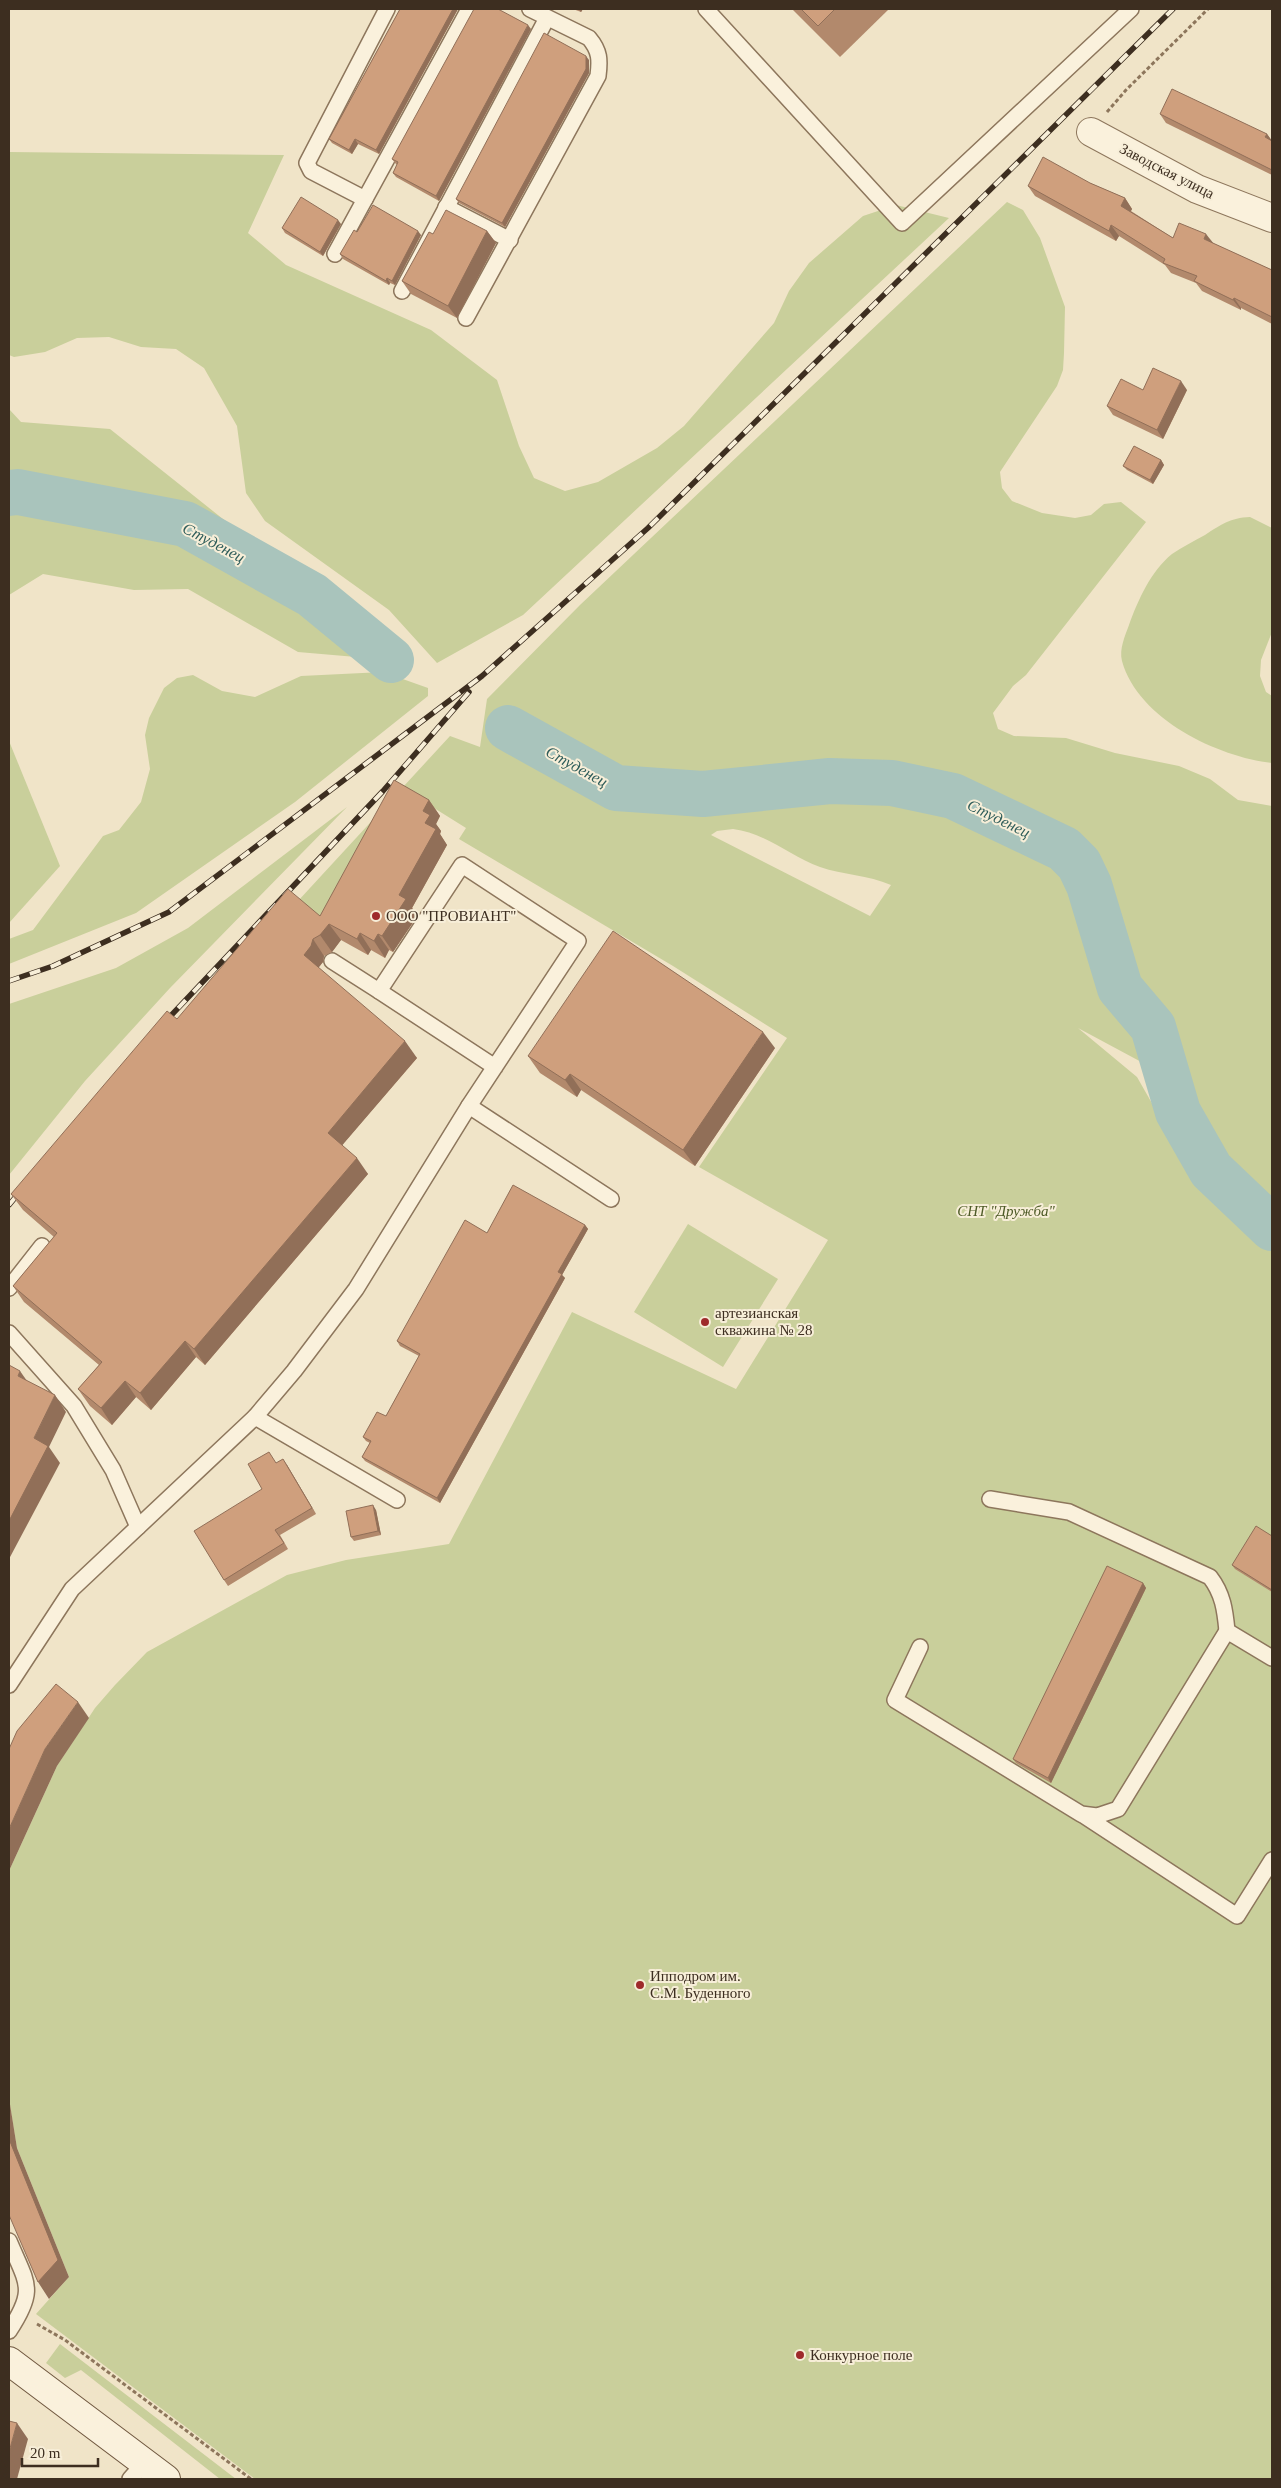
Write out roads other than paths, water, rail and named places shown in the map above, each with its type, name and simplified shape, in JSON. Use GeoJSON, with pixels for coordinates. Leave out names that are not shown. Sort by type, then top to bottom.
{"type":"FeatureCollection","features":[{"type":"Feature","properties":{"kind":"street","name":"Заводская улица"},"geometry":{"type":"LineString","coordinates":[[1091,132],[1197,190],[1272,218]]}},
{"type":"Feature","properties":{"kind":"street"},"geometry":{"type":"LineString","coordinates":[[9,2361],[138,2470],[166,2479]]}},
{"type":"Feature","properties":{"kind":"lane"},"geometry":{"type":"LineString","coordinates":[[365,199],[311,171],[307,163],[388,9]]}},
{"type":"Feature","properties":{"kind":"lane"},"geometry":{"type":"LineString","coordinates":[[335,254],[469,9]]}},
{"type":"Feature","properties":{"kind":"lane"},"geometry":{"type":"LineString","coordinates":[[466,318],[598,76],[600,57],[595,45],[589,38],[530,9]]}},
{"type":"Feature","properties":{"kind":"lane"},"geometry":{"type":"LineString","coordinates":[[706,9],[902,223],[1131,9]]}},
{"type":"Feature","properties":{"kind":"lane"},"geometry":{"type":"LineString","coordinates":[[402,291],[546,18]]}},
{"type":"Feature","properties":{"kind":"lane"},"geometry":{"type":"LineString","coordinates":[[446,207],[510,240]]}},
{"type":"Feature","properties":{"kind":"lane"},"geometry":{"type":"LineString","coordinates":[[9,1685],[72,1589],[255,1417],[294,1371],[356,1289],[469,1106],[578,940],[462,865],[379,991]]}},
{"type":"Feature","properties":{"kind":"lane"},"geometry":{"type":"LineString","coordinates":[[332,961],[495,1067]]}},
{"type":"Feature","properties":{"kind":"lane"},"geometry":{"type":"LineString","coordinates":[[469,1106],[611,1200]]}},
{"type":"Feature","properties":{"kind":"lane"},"geometry":{"type":"LineString","coordinates":[[9,1288],[42,1246]]}},
{"type":"Feature","properties":{"kind":"lane"},"geometry":{"type":"LineString","coordinates":[[9,1333],[74,1406],[113,1470],[138,1527]]}},
{"type":"Feature","properties":{"kind":"lane"},"geometry":{"type":"LineString","coordinates":[[255,1417],[397,1500]]}},
{"type":"Feature","properties":{"kind":"lane"},"geometry":{"type":"LineString","coordinates":[[990,1499],[1069,1512],[1210,1577],[1219,1589],[1224,1605],[1227,1631],[1118,1809],[1097,1816],[1081,1814]]}},
{"type":"Feature","properties":{"kind":"lane"},"geometry":{"type":"LineString","coordinates":[[1227,1631],[1272,1658]]}},
{"type":"Feature","properties":{"kind":"lane"},"geometry":{"type":"LineString","coordinates":[[920,1647],[895,1700],[1081,1814],[1236,1916],[1272,1860]]}},
{"type":"Feature","properties":{"kind":"lane"},"geometry":{"type":"LineString","coordinates":[[9,2241],[28,2285],[28,2297],[9,2331]]}},
{"type":"Feature","properties":{"kind":"waterway","name":"Студенец"},"geometry":{"type":"LineString","coordinates":[[9,493],[18,492],[185,524],[312,595],[391,660]]}},
{"type":"Feature","properties":{"kind":"waterway","name":"Студенец"},"geometry":{"type":"LineString","coordinates":[[508,728],[616,788],[703,794],[830,781],[892,783],[953,796],[1064,849],[1079,864],[1089,885],[1120,988],[1153,1027],[1178,1112],[1211,1170],[1272,1228]]}},
{"type":"Feature","properties":{"kind":"railway"},"geometry":{"type":"LineString","coordinates":[[9,981],[53,966],[169,912],[482,676],[648,528],[1173,9]]}},
{"type":"Feature","properties":{"kind":"railway"},"geometry":{"type":"LineString","coordinates":[[163,1024],[383,791],[469,692]]}},
{"type":"Feature","properties":{"kind":"railway"},"geometry":{"type":"LineString","coordinates":[[9,1205],[23,1188]]}},
{"type":"Feature","properties":{"kind":"place","name":"ООО \"ПРОВИАНТ\""},"geometry":{"type":"Point","coordinates":[376,916]}},
{"type":"Feature","properties":{"kind":"place","name":"артезианская скважина № 28"},"geometry":{"type":"Point","coordinates":[705,1322]}},
{"type":"Feature","properties":{"kind":"place","name":"Ипподром им. С.М. Буденного"},"geometry":{"type":"Point","coordinates":[640,1985]}},
{"type":"Feature","properties":{"kind":"place","name":"Конкурное поле"},"geometry":{"type":"Point","coordinates":[800,2355]}},
{"type":"Feature","properties":{"kind":"park label","name":"СНТ \"Дружба\""},"geometry":{"type":"Point","coordinates":[1006,1211]}}]}
